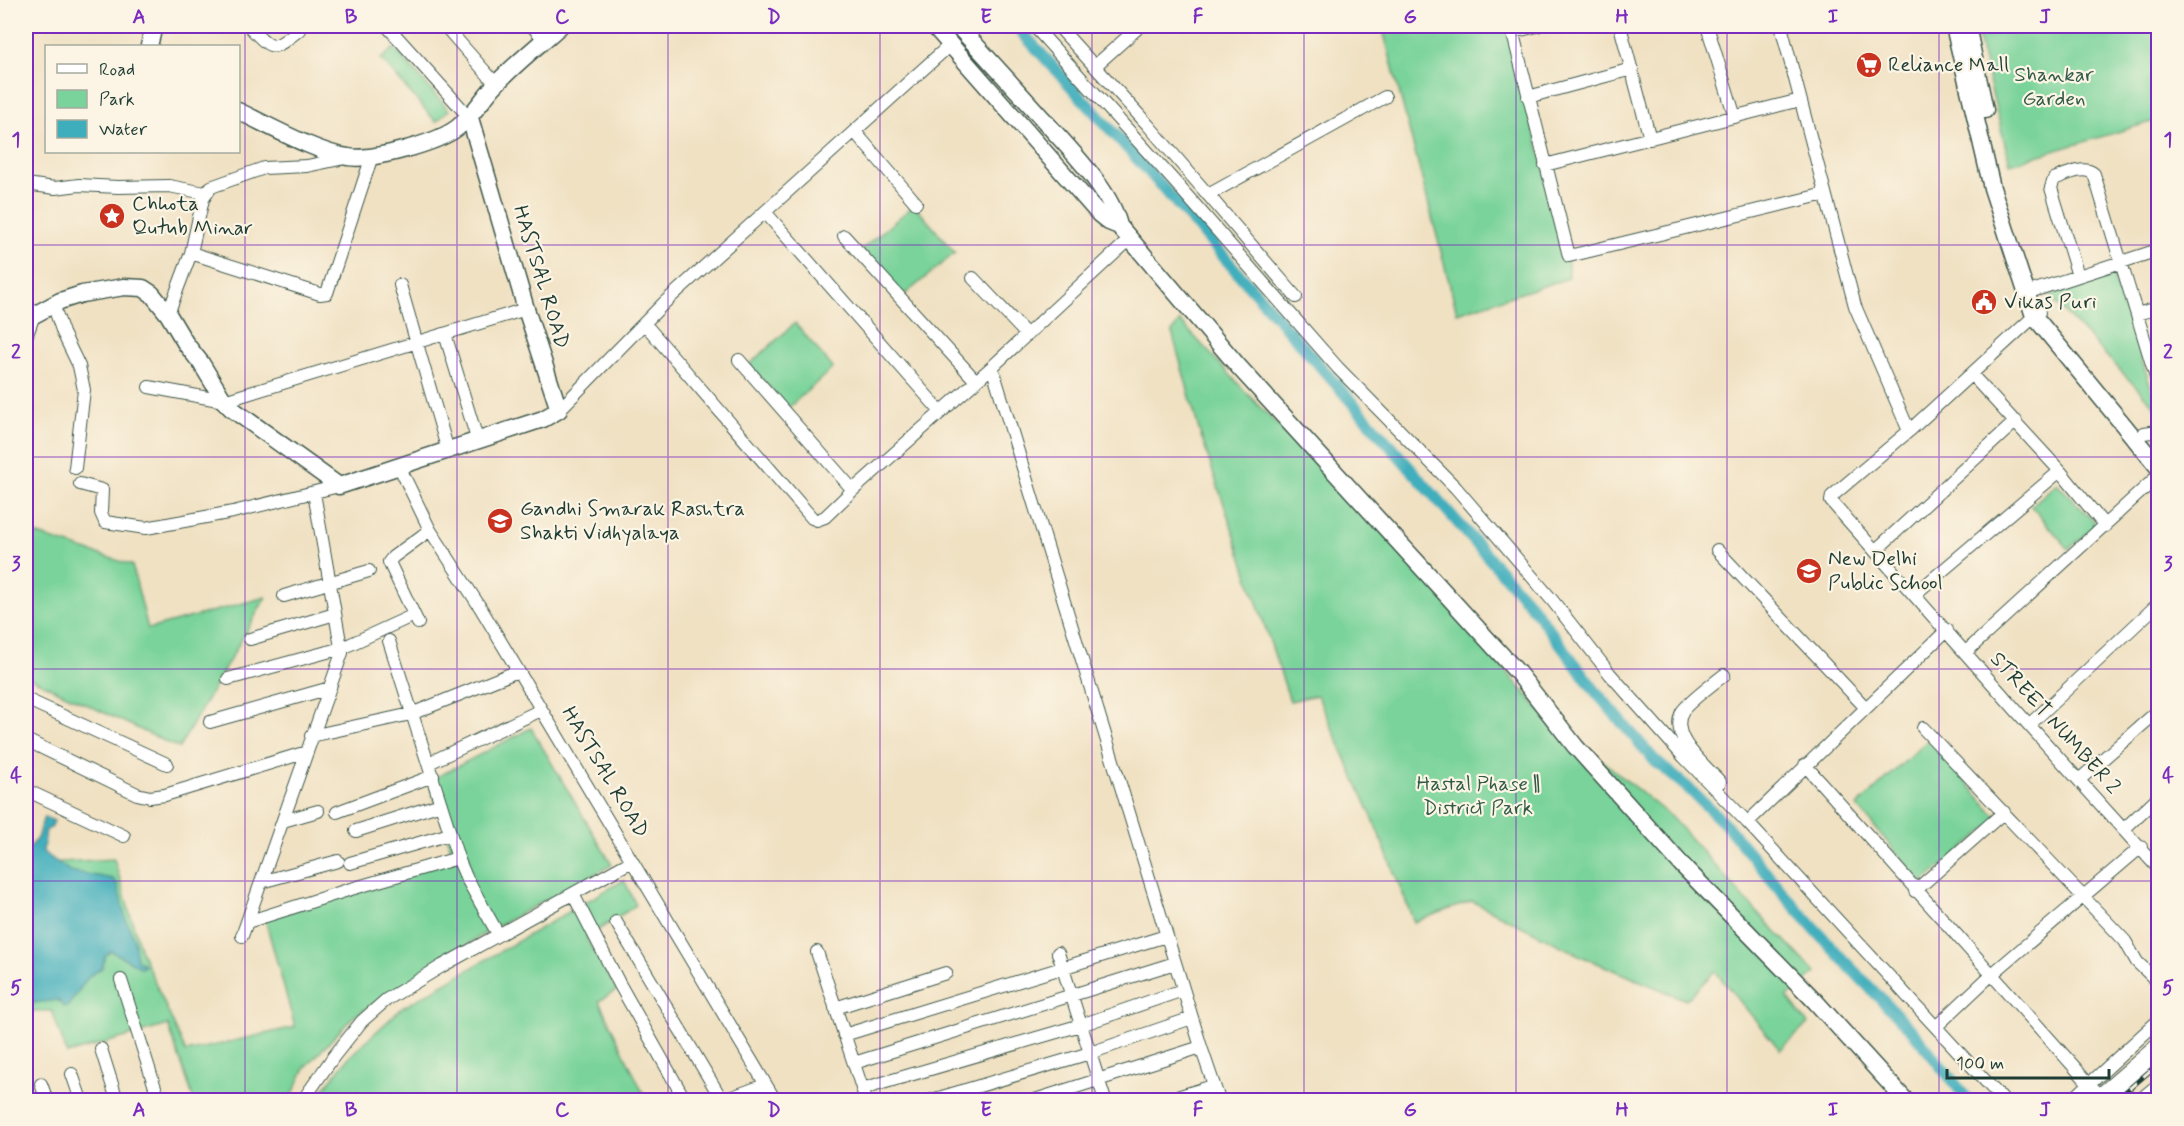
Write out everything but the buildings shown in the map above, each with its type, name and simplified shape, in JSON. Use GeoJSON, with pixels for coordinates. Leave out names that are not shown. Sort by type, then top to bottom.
{"type":"FeatureCollection","features":[{"type":"Feature","properties":{"kind":"main road"},"geometry":{"type":"LineString","coordinates":[[2096,1094],[2158,1048]]}},
{"type":"Feature","properties":{"kind":"main road"},"geometry":{"type":"LineString","coordinates":[[2146,1101],[2158,1090]]}},
{"type":"Feature","properties":{"kind":"street"},"geometry":{"type":"LineString","coordinates":[[149,45],[154,26]]}},
{"type":"Feature","properties":{"kind":"street"},"geometry":{"type":"LineString","coordinates":[[249,26],[266,44],[276,46],[299,30]]}},
{"type":"Feature","properties":{"kind":"street"},"geometry":{"type":"LineString","coordinates":[[387,26],[470,118]]}},
{"type":"Feature","properties":{"kind":"street"},"geometry":{"type":"LineString","coordinates":[[446,26],[496,84]]}},
{"type":"Feature","properties":{"kind":"street"},"geometry":{"type":"LineString","coordinates":[[532,26],[545,39]]}},
{"type":"Feature","properties":{"kind":"street"},"geometry":{"type":"LineString","coordinates":[[168,314],[191,253],[206,194],[219,183],[264,168],[308,166],[416,147],[454,130],[470,118],[496,84],[560,26]]}},
{"type":"Feature","properties":{"kind":"street"},"geometry":{"type":"LineString","coordinates":[[934,26],[1099,214],[1125,232]]}},
{"type":"Feature","properties":{"kind":"street"},"geometry":{"type":"LineString","coordinates":[[958,26],[1070,150],[1106,194],[1125,232],[1238,366],[1518,673],[1575,746],[1682,865],[1815,1001],[1905,1101]]}},
{"type":"Feature","properties":{"kind":"street"},"geometry":{"type":"LineString","coordinates":[[1034,26],[1338,368],[1456,488],[1552,600],[1610,674],[1684,757],[1748,822],[2003,1101]]}},
{"type":"Feature","properties":{"kind":"street"},"geometry":{"type":"LineString","coordinates":[[1058,26],[1296,297]]}},
{"type":"Feature","properties":{"kind":"street"},"geometry":{"type":"LineString","coordinates":[[1095,66],[1140,26]]}},
{"type":"Feature","properties":{"kind":"street"},"geometry":{"type":"LineString","coordinates":[[1537,26],[1511,29],[1569,256],[1825,194]]}},
{"type":"Feature","properties":{"kind":"street"},"geometry":{"type":"LineString","coordinates":[[1620,26],[1650,139]]}},
{"type":"Feature","properties":{"kind":"street"},"geometry":{"type":"LineString","coordinates":[[1707,26],[1735,117]]}},
{"type":"Feature","properties":{"kind":"street"},"geometry":{"type":"LineString","coordinates":[[1781,26],[1855,306],[1909,431],[2036,314]]}},
{"type":"Feature","properties":{"kind":"street"},"geometry":{"type":"LineString","coordinates":[[1954,26],[1992,189],[2030,292]]}},
{"type":"Feature","properties":{"kind":"street"},"geometry":{"type":"LineString","coordinates":[[1967,26],[2001,185],[2036,314],[2158,467]]}},
{"type":"Feature","properties":{"kind":"street"},"geometry":{"type":"LineString","coordinates":[[80,484],[102,490],[102,517],[105,522],[139,528],[233,512],[314,493],[478,442],[543,419],[559,410],[664,303],[951,44]]}},
{"type":"Feature","properties":{"kind":"street"},"geometry":{"type":"LineString","coordinates":[[1528,97],[1632,69]]}},
{"type":"Feature","properties":{"kind":"street"},"geometry":{"type":"LineString","coordinates":[[1208,195],[1384,98]]}},
{"type":"Feature","properties":{"kind":"street"},"geometry":{"type":"LineString","coordinates":[[1545,165],[1800,100]]}},
{"type":"Feature","properties":{"kind":"street"},"geometry":{"type":"LineString","coordinates":[[240,112],[326,152],[349,158]]}},
{"type":"Feature","properties":{"kind":"street","name":"HASTSAL ROAD"},"geometry":{"type":"LineString","coordinates":[[470,118],[526,309],[559,410]]}},
{"type":"Feature","properties":{"kind":"street"},"geometry":{"type":"LineString","coordinates":[[855,132],[916,203]]}},
{"type":"Feature","properties":{"kind":"street"},"geometry":{"type":"LineString","coordinates":[[191,253],[325,294],[328,292],[372,156]]}},
{"type":"Feature","properties":{"kind":"street"},"geometry":{"type":"LineString","coordinates":[[2078,276],[2051,189],[2054,179],[2090,170],[2094,174],[2158,384]]}},
{"type":"Feature","properties":{"kind":"street"},"geometry":{"type":"LineString","coordinates":[[26,184],[55,188],[79,185],[169,186],[206,194]]}},
{"type":"Feature","properties":{"kind":"street"},"geometry":{"type":"LineString","coordinates":[[765,212],[941,412]]}},
{"type":"Feature","properties":{"kind":"street"},"geometry":{"type":"LineString","coordinates":[[645,323],[812,518],[817,520],[825,517],[1027,335],[1125,232]]}},
{"type":"Feature","properties":{"kind":"street"},"geometry":{"type":"LineString","coordinates":[[844,236],[976,381]]}},
{"type":"Feature","properties":{"kind":"street"},"geometry":{"type":"LineString","coordinates":[[2030,292],[2158,250]]}},
{"type":"Feature","properties":{"kind":"street"},"geometry":{"type":"LineString","coordinates":[[973,278],[1027,335]]}},
{"type":"Feature","properties":{"kind":"street"},"geometry":{"type":"LineString","coordinates":[[400,285],[448,451]]}},
{"type":"Feature","properties":{"kind":"street"},"geometry":{"type":"LineString","coordinates":[[26,337],[30,315],[53,304],[82,294],[143,288],[152,294],[168,314],[224,401],[339,486]]}},
{"type":"Feature","properties":{"kind":"street"},"geometry":{"type":"LineString","coordinates":[[53,304],[63,333],[79,366],[84,390],[75,468]]}},
{"type":"Feature","properties":{"kind":"street"},"geometry":{"type":"LineString","coordinates":[[2137,314],[2158,308]]}},
{"type":"Feature","properties":{"kind":"street"},"geometry":{"type":"LineString","coordinates":[[149,387],[224,401],[526,309]]}},
{"type":"Feature","properties":{"kind":"street"},"geometry":{"type":"LineString","coordinates":[[2036,314],[2151,432],[2158,449]]}},
{"type":"Feature","properties":{"kind":"street"},"geometry":{"type":"LineString","coordinates":[[445,334],[478,442]]}},
{"type":"Feature","properties":{"kind":"street"},"geometry":{"type":"LineString","coordinates":[[738,360],[853,490]]}},
{"type":"Feature","properties":{"kind":"street"},"geometry":{"type":"LineString","coordinates":[[992,367],[1183,990],[1213,1086],[1220,1101]]}},
{"type":"Feature","properties":{"kind":"street"},"geometry":{"type":"LineString","coordinates":[[1971,374],[2060,471],[2104,526]]}},
{"type":"Feature","properties":{"kind":"street"},"geometry":{"type":"LineString","coordinates":[[1875,551],[2016,421]]}},
{"type":"Feature","properties":{"kind":"street","name":"STREET NUMBER 2"},"geometry":{"type":"LineString","coordinates":[[1909,431],[1831,498],[1832,503],[2158,868]]}},
{"type":"Feature","properties":{"kind":"street","name":"HASTSAL ROAD"},"geometry":{"type":"LineString","coordinates":[[399,466],[430,530],[542,710],[775,1101]]}},
{"type":"Feature","properties":{"kind":"street"},"geometry":{"type":"LineString","coordinates":[[1915,594],[2060,471]]}},
{"type":"Feature","properties":{"kind":"street"},"geometry":{"type":"LineString","coordinates":[[1966,652],[2158,476]]}},
{"type":"Feature","properties":{"kind":"street"},"geometry":{"type":"LineString","coordinates":[[242,936],[342,648],[314,493]]}},
{"type":"Feature","properties":{"kind":"street"},"geometry":{"type":"LineString","coordinates":[[228,679],[342,648],[416,619],[389,562],[430,530]]}},
{"type":"Feature","properties":{"kind":"street"},"geometry":{"type":"LineString","coordinates":[[1717,550],[1866,708]]}},
{"type":"Feature","properties":{"kind":"street"},"geometry":{"type":"LineString","coordinates":[[284,596],[369,571]]}},
{"type":"Feature","properties":{"kind":"street"},"geometry":{"type":"LineString","coordinates":[[2029,725],[2158,604]]}},
{"type":"Feature","properties":{"kind":"street"},"geometry":{"type":"LineString","coordinates":[[250,639],[335,614]]}},
{"type":"Feature","properties":{"kind":"street"},"geometry":{"type":"LineString","coordinates":[[1752,818],[1947,630]]}},
{"type":"Feature","properties":{"kind":"street"},"geometry":{"type":"LineString","coordinates":[[389,641],[465,878],[498,934]]}},
{"type":"Feature","properties":{"kind":"street"},"geometry":{"type":"LineString","coordinates":[[311,736],[411,714],[518,671]]}},
{"type":"Feature","properties":{"kind":"street"},"geometry":{"type":"LineString","coordinates":[[1724,675],[1682,711],[1680,724],[1684,742],[2011,1101]]}},
{"type":"Feature","properties":{"kind":"street"},"geometry":{"type":"LineString","coordinates":[[210,722],[330,688]]}},
{"type":"Feature","properties":{"kind":"street"},"geometry":{"type":"LineString","coordinates":[[26,699],[167,764]]}},
{"type":"Feature","properties":{"kind":"street"},"geometry":{"type":"LineString","coordinates":[[429,763],[542,710]]}},
{"type":"Feature","properties":{"kind":"street"},"geometry":{"type":"LineString","coordinates":[[2079,780],[2158,711]]}},
{"type":"Feature","properties":{"kind":"street"},"geometry":{"type":"LineString","coordinates":[[1923,728],[2125,941],[2137,962],[2158,982]]}},
{"type":"Feature","properties":{"kind":"street"},"geometry":{"type":"LineString","coordinates":[[26,740],[137,794],[150,797],[165,795],[307,752]]}},
{"type":"Feature","properties":{"kind":"street"},"geometry":{"type":"LineString","coordinates":[[1805,765],[2096,1094]]}},
{"type":"Feature","properties":{"kind":"street"},"geometry":{"type":"LineString","coordinates":[[337,812],[433,776]]}},
{"type":"Feature","properties":{"kind":"street"},"geometry":{"type":"LineString","coordinates":[[26,790],[124,836]]}},
{"type":"Feature","properties":{"kind":"street"},"geometry":{"type":"LineString","coordinates":[[2124,829],[2158,797]]}},
{"type":"Feature","properties":{"kind":"street"},"geometry":{"type":"LineString","coordinates":[[356,831],[441,804]]}},
{"type":"Feature","properties":{"kind":"street"},"geometry":{"type":"LineString","coordinates":[[283,821],[318,812]]}},
{"type":"Feature","properties":{"kind":"street"},"geometry":{"type":"LineString","coordinates":[[1915,891],[2004,812]]}},
{"type":"Feature","properties":{"kind":"street"},"geometry":{"type":"LineString","coordinates":[[261,882],[450,834]]}},
{"type":"Feature","properties":{"kind":"street"},"geometry":{"type":"LineString","coordinates":[[1940,1023],[1991,975],[2141,847]]}},
{"type":"Feature","properties":{"kind":"street"},"geometry":{"type":"LineString","coordinates":[[247,922],[458,858]]}},
{"type":"Feature","properties":{"kind":"street"},"geometry":{"type":"LineString","coordinates":[[303,1101],[334,1056],[373,1010],[442,966],[632,861]]}},
{"type":"Feature","properties":{"kind":"street"},"geometry":{"type":"LineString","coordinates":[[573,894],[620,986],[685,1101]]}},
{"type":"Feature","properties":{"kind":"street"},"geometry":{"type":"LineString","coordinates":[[616,922],[723,1101],[765,1085]]}},
{"type":"Feature","properties":{"kind":"street"},"geometry":{"type":"LineString","coordinates":[[844,1035],[1167,936]]}},
{"type":"Feature","properties":{"kind":"street"},"geometry":{"type":"LineString","coordinates":[[817,952],[864,1095],[1183,990]]}},
{"type":"Feature","properties":{"kind":"street"},"geometry":{"type":"LineString","coordinates":[[1058,953],[1105,1101]]}},
{"type":"Feature","properties":{"kind":"street"},"geometry":{"type":"LineString","coordinates":[[854,1064],[1175,963]]}},
{"type":"Feature","properties":{"kind":"street"},"geometry":{"type":"LineString","coordinates":[[835,1008],[946,973]]}},
{"type":"Feature","properties":{"kind":"street"},"geometry":{"type":"LineString","coordinates":[[121,980],[159,1101]]}},
{"type":"Feature","properties":{"kind":"street"},"geometry":{"type":"LineString","coordinates":[[932,1101],[1090,1053],[1192,1018]]}},
{"type":"Feature","properties":{"kind":"street"},"geometry":{"type":"LineString","coordinates":[[2072,1101],[2096,1094],[2158,1021]]}},
{"type":"Feature","properties":{"kind":"street"},"geometry":{"type":"LineString","coordinates":[[1035,1101],[1201,1047]]}},
{"type":"Feature","properties":{"kind":"street"},"geometry":{"type":"LineString","coordinates":[[101,1049],[117,1101]]}},
{"type":"Feature","properties":{"kind":"street"},"geometry":{"type":"LineString","coordinates":[[72,1074],[81,1101]]}},
{"type":"Feature","properties":{"kind":"street"},"geometry":{"type":"LineString","coordinates":[[41,1083],[47,1101]]}},
{"type":"Feature","properties":{"kind":"street"},"geometry":{"type":"LineString","coordinates":[[1167,1101],[1213,1086]]}},
{"type":"Feature","properties":{"kind":"green space"},"geometry":{"type":"Polygon","coordinates":[[[1382,26],[1508,26],[1568,263],[1569,278],[1457,313],[1382,26]]]}},
{"type":"Feature","properties":{"kind":"green space","name":"Shankar Garden"},"geometry":{"type":"Polygon","coordinates":[[[1975,26],[2158,26],[2158,120],[2010,164],[1975,26]]]}},
{"type":"Feature","properties":{"kind":"green space"},"geometry":{"type":"Polygon","coordinates":[[[394,48],[449,110],[436,122],[381,59],[394,48]]]}},
{"type":"Feature","properties":{"kind":"green space"},"geometry":{"type":"Polygon","coordinates":[[[914,205],[955,253],[902,297],[862,249],[914,205]]]}},
{"type":"Feature","properties":{"kind":"green space"},"geometry":{"type":"Polygon","coordinates":[[[2112,275],[2158,407],[2158,410],[2049,296],[2112,275]]]}},
{"type":"Feature","properties":{"kind":"green space","name":"Hastal Phase || District Park"},"geometry":{"type":"Polygon","coordinates":[[[1180,321],[1259,406],[1400,550],[1538,708],[1671,817],[1816,973],[1787,997],[1808,1024],[1780,1050],[1715,971],[1686,1000],[1583,957],[1472,901],[1414,922],[1372,817],[1317,695],[1290,701],[1199,430],[1172,332],[1180,321]]]}},
{"type":"Feature","properties":{"kind":"green space"},"geometry":{"type":"Polygon","coordinates":[[[795,323],[833,368],[788,408],[749,365],[795,323]]]}},
{"type":"Feature","properties":{"kind":"green space"},"geometry":{"type":"Polygon","coordinates":[[[2057,483],[2097,525],[2069,549],[2031,506],[2057,483]]]}},
{"type":"Feature","properties":{"kind":"green space"},"geometry":{"type":"Polygon","coordinates":[[[26,531],[132,565],[148,629],[266,597],[179,748],[26,676],[26,531]]]}},
{"type":"Feature","properties":{"kind":"green space"},"geometry":{"type":"Polygon","coordinates":[[[531,728],[612,865],[490,930],[353,1017],[305,1068],[290,1100],[194,1100],[168,1025],[67,1054],[52,1011],[26,1011],[26,864],[114,859],[141,951],[186,1052],[295,1027],[265,919],[454,859],[429,781],[531,728]]]}},
{"type":"Feature","properties":{"kind":"green space"},"geometry":{"type":"Polygon","coordinates":[[[1929,739],[1998,819],[1922,883],[1857,806],[1929,739]]]}},
{"type":"Feature","properties":{"kind":"green space"},"geometry":{"type":"Polygon","coordinates":[[[624,880],[636,905],[586,938],[617,990],[599,1001],[645,1097],[635,1100],[318,1100],[322,1091],[349,1057],[402,1008],[624,880]]]}},
{"type":"Feature","properties":{"kind":"water"},"geometry":{"type":"Polygon","coordinates":[[[44,817],[54,821],[51,828],[46,830],[43,852],[70,871],[113,879],[117,884],[125,917],[134,939],[137,960],[145,965],[142,968],[111,951],[105,956],[102,968],[89,976],[68,1006],[64,1007],[58,1000],[26,1004],[26,853],[37,838],[44,817]]]}},
{"type":"Feature","properties":{"kind":"waterway"},"geometry":{"type":"LineString","coordinates":[[1016,26],[1150,173],[1533,608],[1596,692],[1655,761],[1687,787],[1726,825],[1787,898],[1914,1033],[1968,1100]]}},
{"type":"Feature","properties":{"kind":"railway"},"geometry":{"type":"LineString","coordinates":[[2116,1100],[2158,1064]]}},
{"type":"Feature","properties":{"kind":"place","name":"Reliance Mall"},"geometry":{"type":"Point","coordinates":[1869,65]}},
{"type":"Feature","properties":{"kind":"place","name":"Chhota Qutub Minar"},"geometry":{"type":"Point","coordinates":[112,216]}},
{"type":"Feature","properties":{"kind":"place","name":"Vikas Puri"},"geometry":{"type":"Point","coordinates":[1984,302]}},
{"type":"Feature","properties":{"kind":"place","name":"Gandhi Smarak Rashtra Shakti Vidhyalaya"},"geometry":{"type":"Point","coordinates":[500,521]}},
{"type":"Feature","properties":{"kind":"place","name":"New Delhi Public School"},"geometry":{"type":"Point","coordinates":[1809,571]}}]}
